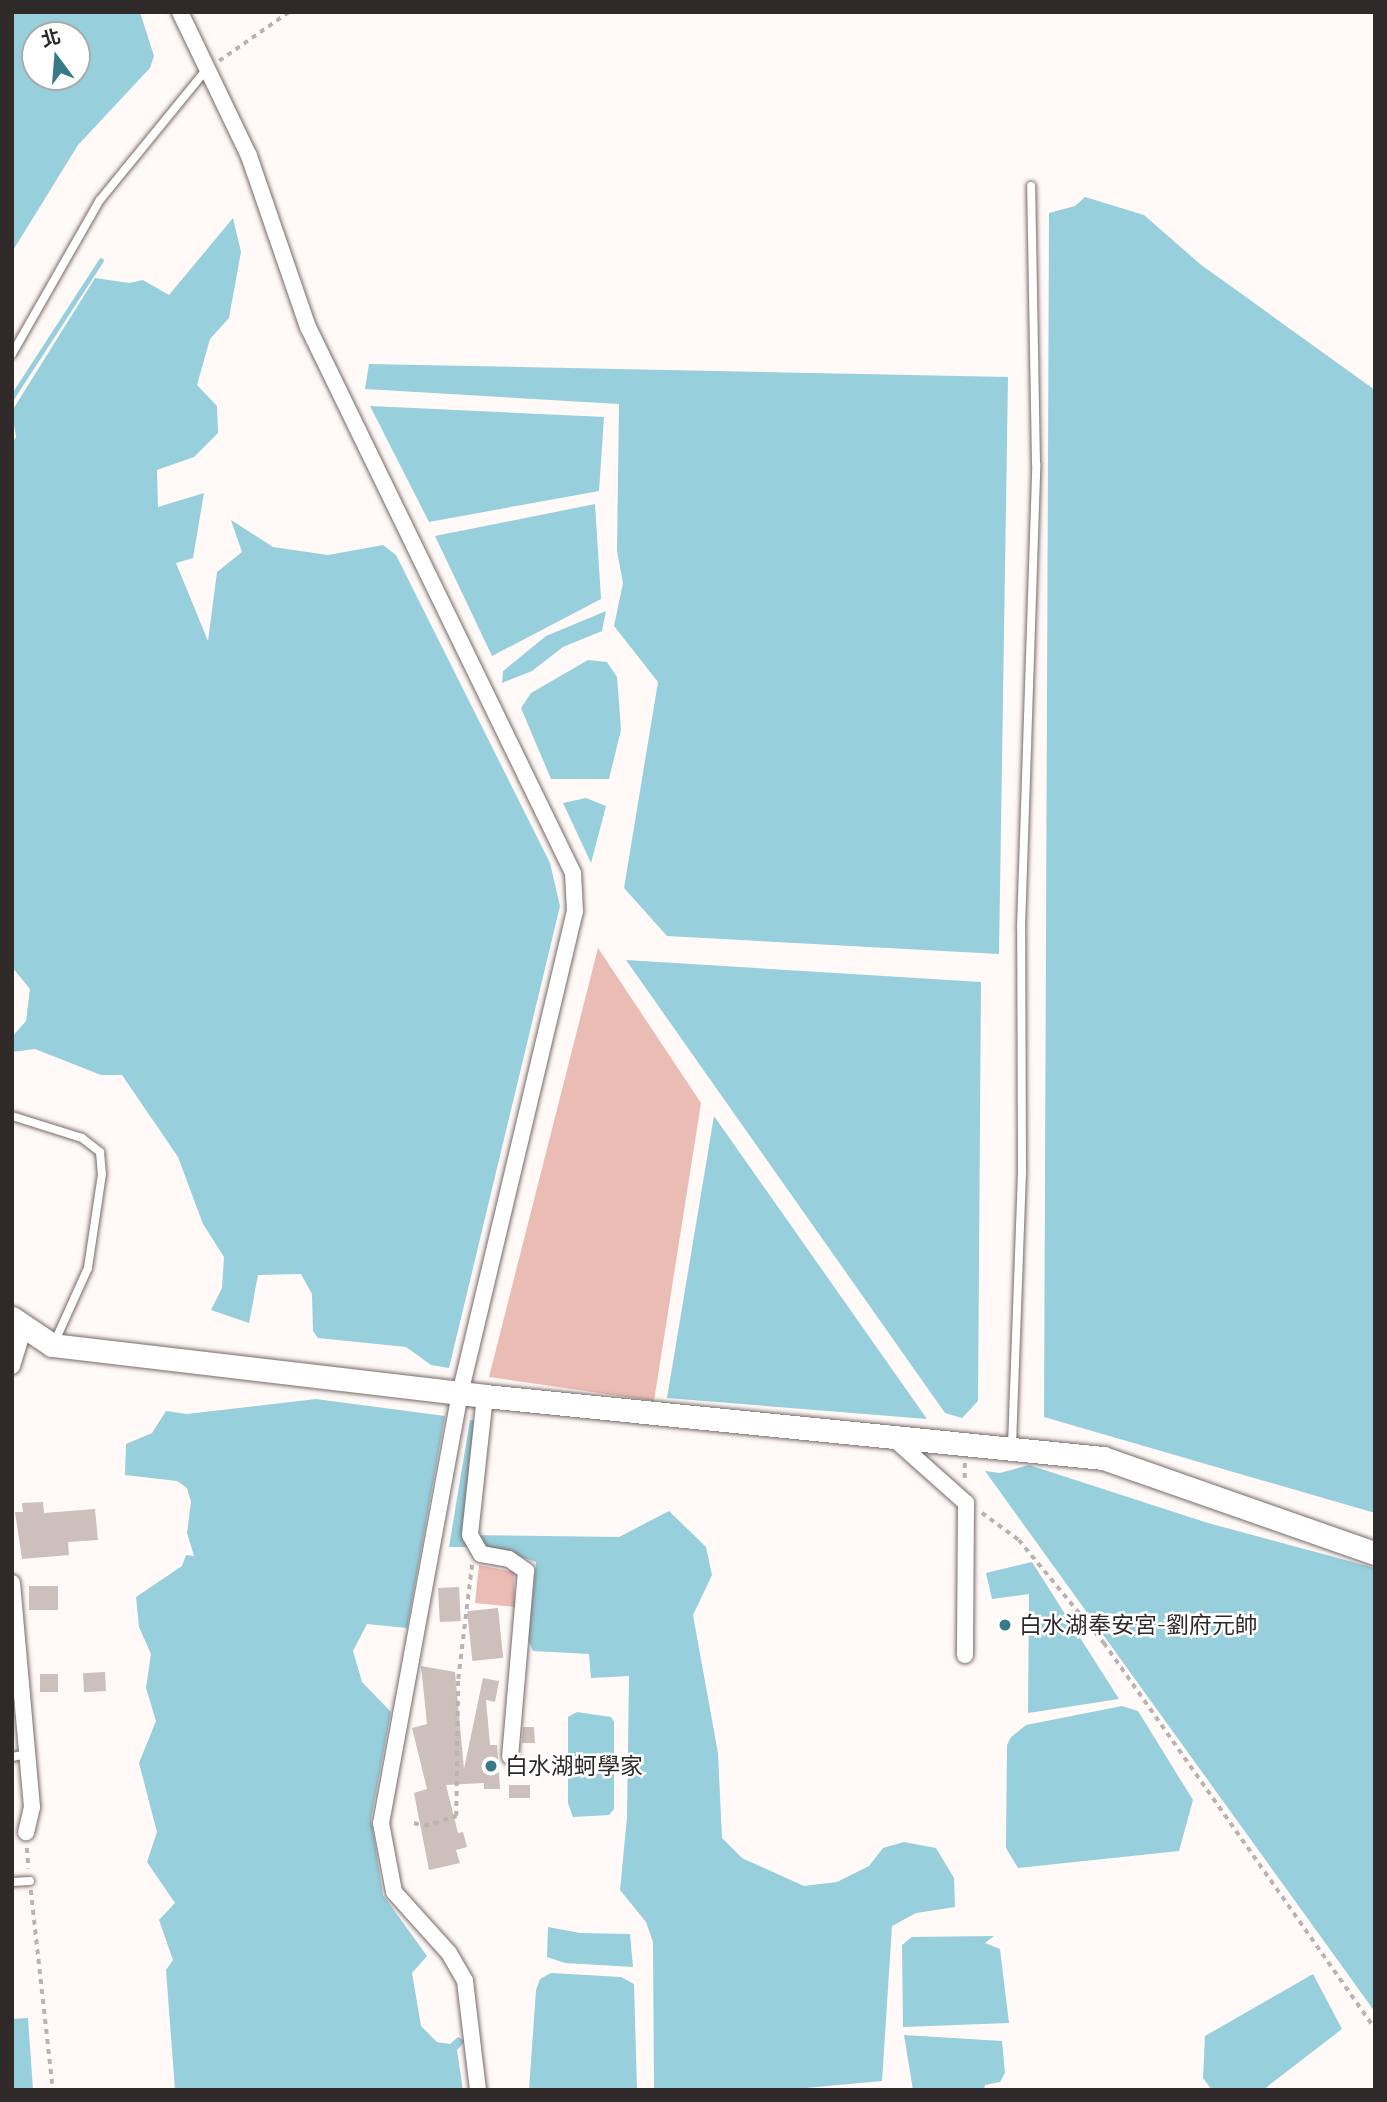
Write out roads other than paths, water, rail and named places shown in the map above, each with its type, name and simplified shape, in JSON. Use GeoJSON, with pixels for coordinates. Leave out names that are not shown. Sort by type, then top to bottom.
{"type":"FeatureCollection","features":[{"type":"Feature","properties":{"kind":"street"},"geometry":{"type":"LineString","coordinates":[[180,12],[249,156],[308,327],[573,873],[575,911],[460,1393],[382,1823],[394,1892],[449,1954],[465,1981],[478,2090]]}},
{"type":"Feature","properties":{"kind":"street"},"geometry":{"type":"LineString","coordinates":[[12,1366],[18,1322],[52,1345],[485,1396],[1103,1458],[1375,1553]]}},
{"type":"Feature","properties":{"kind":"street"},"geometry":{"type":"LineString","coordinates":[[485,1396],[472,1541],[481,1554],[521,1564],[526,1572],[510,1756]]}},
{"type":"Feature","properties":{"kind":"street"},"geometry":{"type":"LineString","coordinates":[[892,1437],[966,1503],[965,1656]]}},
{"type":"Feature","properties":{"kind":"street"},"geometry":{"type":"LineString","coordinates":[[12,1583],[20,1756],[32,1807],[19,1833]]}},
{"type":"Feature","properties":{"kind":"lane"},"geometry":{"type":"LineString","coordinates":[[12,354],[100,200],[207,69]]}},
{"type":"Feature","properties":{"kind":"lane"},"geometry":{"type":"LineString","coordinates":[[1012,1448],[1022,1169],[1021,928],[1036,464],[1031,186]]}},
{"type":"Feature","properties":{"kind":"lane"},"geometry":{"type":"LineString","coordinates":[[12,1116],[82,1138],[100,1152],[102,1174],[88,1268],[79,1294],[52,1345]]}},
{"type":"Feature","properties":{"kind":"lane"},"geometry":{"type":"LineString","coordinates":[[12,1882],[30,1881]]}},
{"type":"Feature","properties":{"kind":"water"},"geometry":{"type":"Polygon","coordinates":[[[12,12],[140,12],[154,56],[150,68],[78,145],[12,252],[12,12]]]}},
{"type":"Feature","properties":{"kind":"water"},"geometry":{"type":"Polygon","coordinates":[[[1085,197],[1144,215],[1200,264],[1375,390],[1375,1513],[1044,1417],[1049,213],[1075,206],[1085,197]]]}},
{"type":"Feature","properties":{"kind":"water"},"geometry":{"type":"Polygon","coordinates":[[[233,218],[241,252],[229,318],[210,339],[197,385],[217,406],[218,433],[194,457],[157,470],[158,507],[204,493],[193,558],[176,563],[208,641],[217,572],[242,552],[231,520],[273,547],[328,555],[383,545],[396,555],[550,863],[560,906],[449,1368],[431,1365],[406,1347],[318,1338],[313,1331],[312,1294],[301,1274],[258,1275],[249,1323],[211,1310],[222,1288],[224,1257],[203,1224],[178,1157],[122,1075],[101,1075],[35,1049],[12,1052],[12,1037],[26,1021],[30,989],[12,967],[12,444],[16,437],[12,411],[95,278],[129,283],[143,280],[169,295],[233,218]]]}},
{"type":"Feature","properties":{"kind":"water"},"geometry":{"type":"Polygon","coordinates":[[[369,364],[1008,377],[999,954],[667,936],[624,888],[658,682],[614,626],[623,583],[617,551],[619,404],[365,389],[369,364]]]}},
{"type":"Feature","properties":{"kind":"water"},"geometry":{"type":"Polygon","coordinates":[[[370,406],[604,417],[599,491],[429,522],[370,406]]]}},
{"type":"Feature","properties":{"kind":"water"},"geometry":{"type":"Polygon","coordinates":[[[595,504],[601,599],[492,656],[435,536],[595,504]]]}},
{"type":"Feature","properties":{"kind":"water"},"geometry":{"type":"Polygon","coordinates":[[[606,611],[602,631],[563,647],[532,671],[502,683],[503,671],[546,636],[606,611]]]}},
{"type":"Feature","properties":{"kind":"water"},"geometry":{"type":"Polygon","coordinates":[[[588,660],[607,662],[617,677],[621,730],[609,779],[551,779],[521,708],[531,693],[588,660]]]}},
{"type":"Feature","properties":{"kind":"water"},"geometry":{"type":"Polygon","coordinates":[[[586,798],[606,806],[591,863],[563,803],[586,798]]]}},
{"type":"Feature","properties":{"kind":"water"},"geometry":{"type":"Polygon","coordinates":[[[626,960],[981,982],[978,1401],[962,1418],[945,1413],[626,960]]]}},
{"type":"Feature","properties":{"kind":"water"},"geometry":{"type":"Polygon","coordinates":[[[714,1116],[927,1419],[667,1398],[714,1116]]]}},
{"type":"Feature","properties":{"kind":"water"},"geometry":{"type":"Polygon","coordinates":[[[316,1399],[445,1416],[407,1628],[367,1624],[353,1651],[362,1682],[391,1712],[371,1819],[383,1895],[427,1956],[412,1973],[421,2026],[437,2042],[450,2044],[458,2037],[465,2041],[457,2050],[463,2090],[175,2090],[166,1970],[173,1960],[159,1920],[175,1903],[147,1862],[157,1832],[139,1763],[156,1721],[146,1688],[151,1654],[139,1627],[136,1597],[182,1566],[186,1555],[194,1556],[187,1533],[191,1502],[187,1488],[177,1481],[125,1475],[126,1444],[152,1433],[166,1411],[187,1414],[316,1399]]]}},
{"type":"Feature","properties":{"kind":"water"},"geometry":{"type":"Polygon","coordinates":[[[470,1420],[477,1421],[463,1535],[619,1537],[669,1511],[706,1547],[712,1575],[693,1615],[718,1753],[722,1838],[742,1858],[804,1886],[837,1882],[869,1866],[883,1848],[904,1842],[936,1848],[954,1878],[955,1907],[916,1913],[892,1926],[882,2081],[784,2090],[654,2090],[653,1942],[646,1922],[620,1890],[627,1817],[629,1676],[591,1678],[589,1654],[533,1651],[528,1639],[536,1562],[490,1547],[449,1547],[470,1420]]]}},
{"type":"Feature","properties":{"kind":"water"},"geometry":{"type":"Polygon","coordinates":[[[1029,1465],[1208,1523],[1375,1568],[1375,2012],[985,1471],[1000,1473],[1029,1465]]]}},
{"type":"Feature","properties":{"kind":"water"},"geometry":{"type":"Polygon","coordinates":[[[1032,1562],[1119,1699],[1028,1713],[1029,1594],[992,1599],[986,1573],[1032,1562]]]}},
{"type":"Feature","properties":{"kind":"water"},"geometry":{"type":"Polygon","coordinates":[[[1122,1706],[1138,1711],[1193,1800],[1179,1851],[1018,1868],[1006,1848],[1007,1745],[1011,1737],[1026,1725],[1122,1706]]]}},
{"type":"Feature","properties":{"kind":"water"},"geometry":{"type":"Polygon","coordinates":[[[577,1712],[611,1717],[614,1722],[614,1809],[609,1815],[573,1817],[568,1803],[568,1717],[577,1712]]]}},
{"type":"Feature","properties":{"kind":"water"},"geometry":{"type":"Polygon","coordinates":[[[548,1927],[580,1933],[630,1934],[633,1967],[565,1963],[547,1957],[548,1927]]]}},
{"type":"Feature","properties":{"kind":"water"},"geometry":{"type":"Polygon","coordinates":[[[994,1936],[985,1943],[1000,1949],[1009,2023],[903,2027],[902,1945],[912,1937],[994,1936]]]}},
{"type":"Feature","properties":{"kind":"water"},"geometry":{"type":"Polygon","coordinates":[[[551,1973],[621,1977],[634,1984],[637,2090],[529,2090],[536,1990],[540,1979],[551,1973]]]}},
{"type":"Feature","properties":{"kind":"water"},"geometry":{"type":"Polygon","coordinates":[[[1313,1974],[1342,2029],[1263,2090],[1212,2090],[1203,2078],[1205,2036],[1313,1974]]]}},
{"type":"Feature","properties":{"kind":"water"},"geometry":{"type":"Polygon","coordinates":[[[28,2018],[33,2090],[12,2090],[12,2019],[28,2018]]]}},
{"type":"Feature","properties":{"kind":"water"},"geometry":{"type":"Polygon","coordinates":[[[904,2035],[1002,2041],[1005,2073],[1000,2082],[985,2085],[984,2090],[913,2090],[904,2035]]]}},
{"type":"Feature","properties":{"kind":"waterway"},"geometry":{"type":"LineString","coordinates":[[12,397],[101,260]]}},
{"type":"Feature","properties":{"kind":"place","name":"白水湖奉安宮-劉府元帥"},"geometry":{"type":"Point","coordinates":[1005,1625]}},
{"type":"Feature","properties":{"kind":"place","name":"白水湖蚵學家"},"geometry":{"type":"Point","coordinates":[491,1766]}}]}
